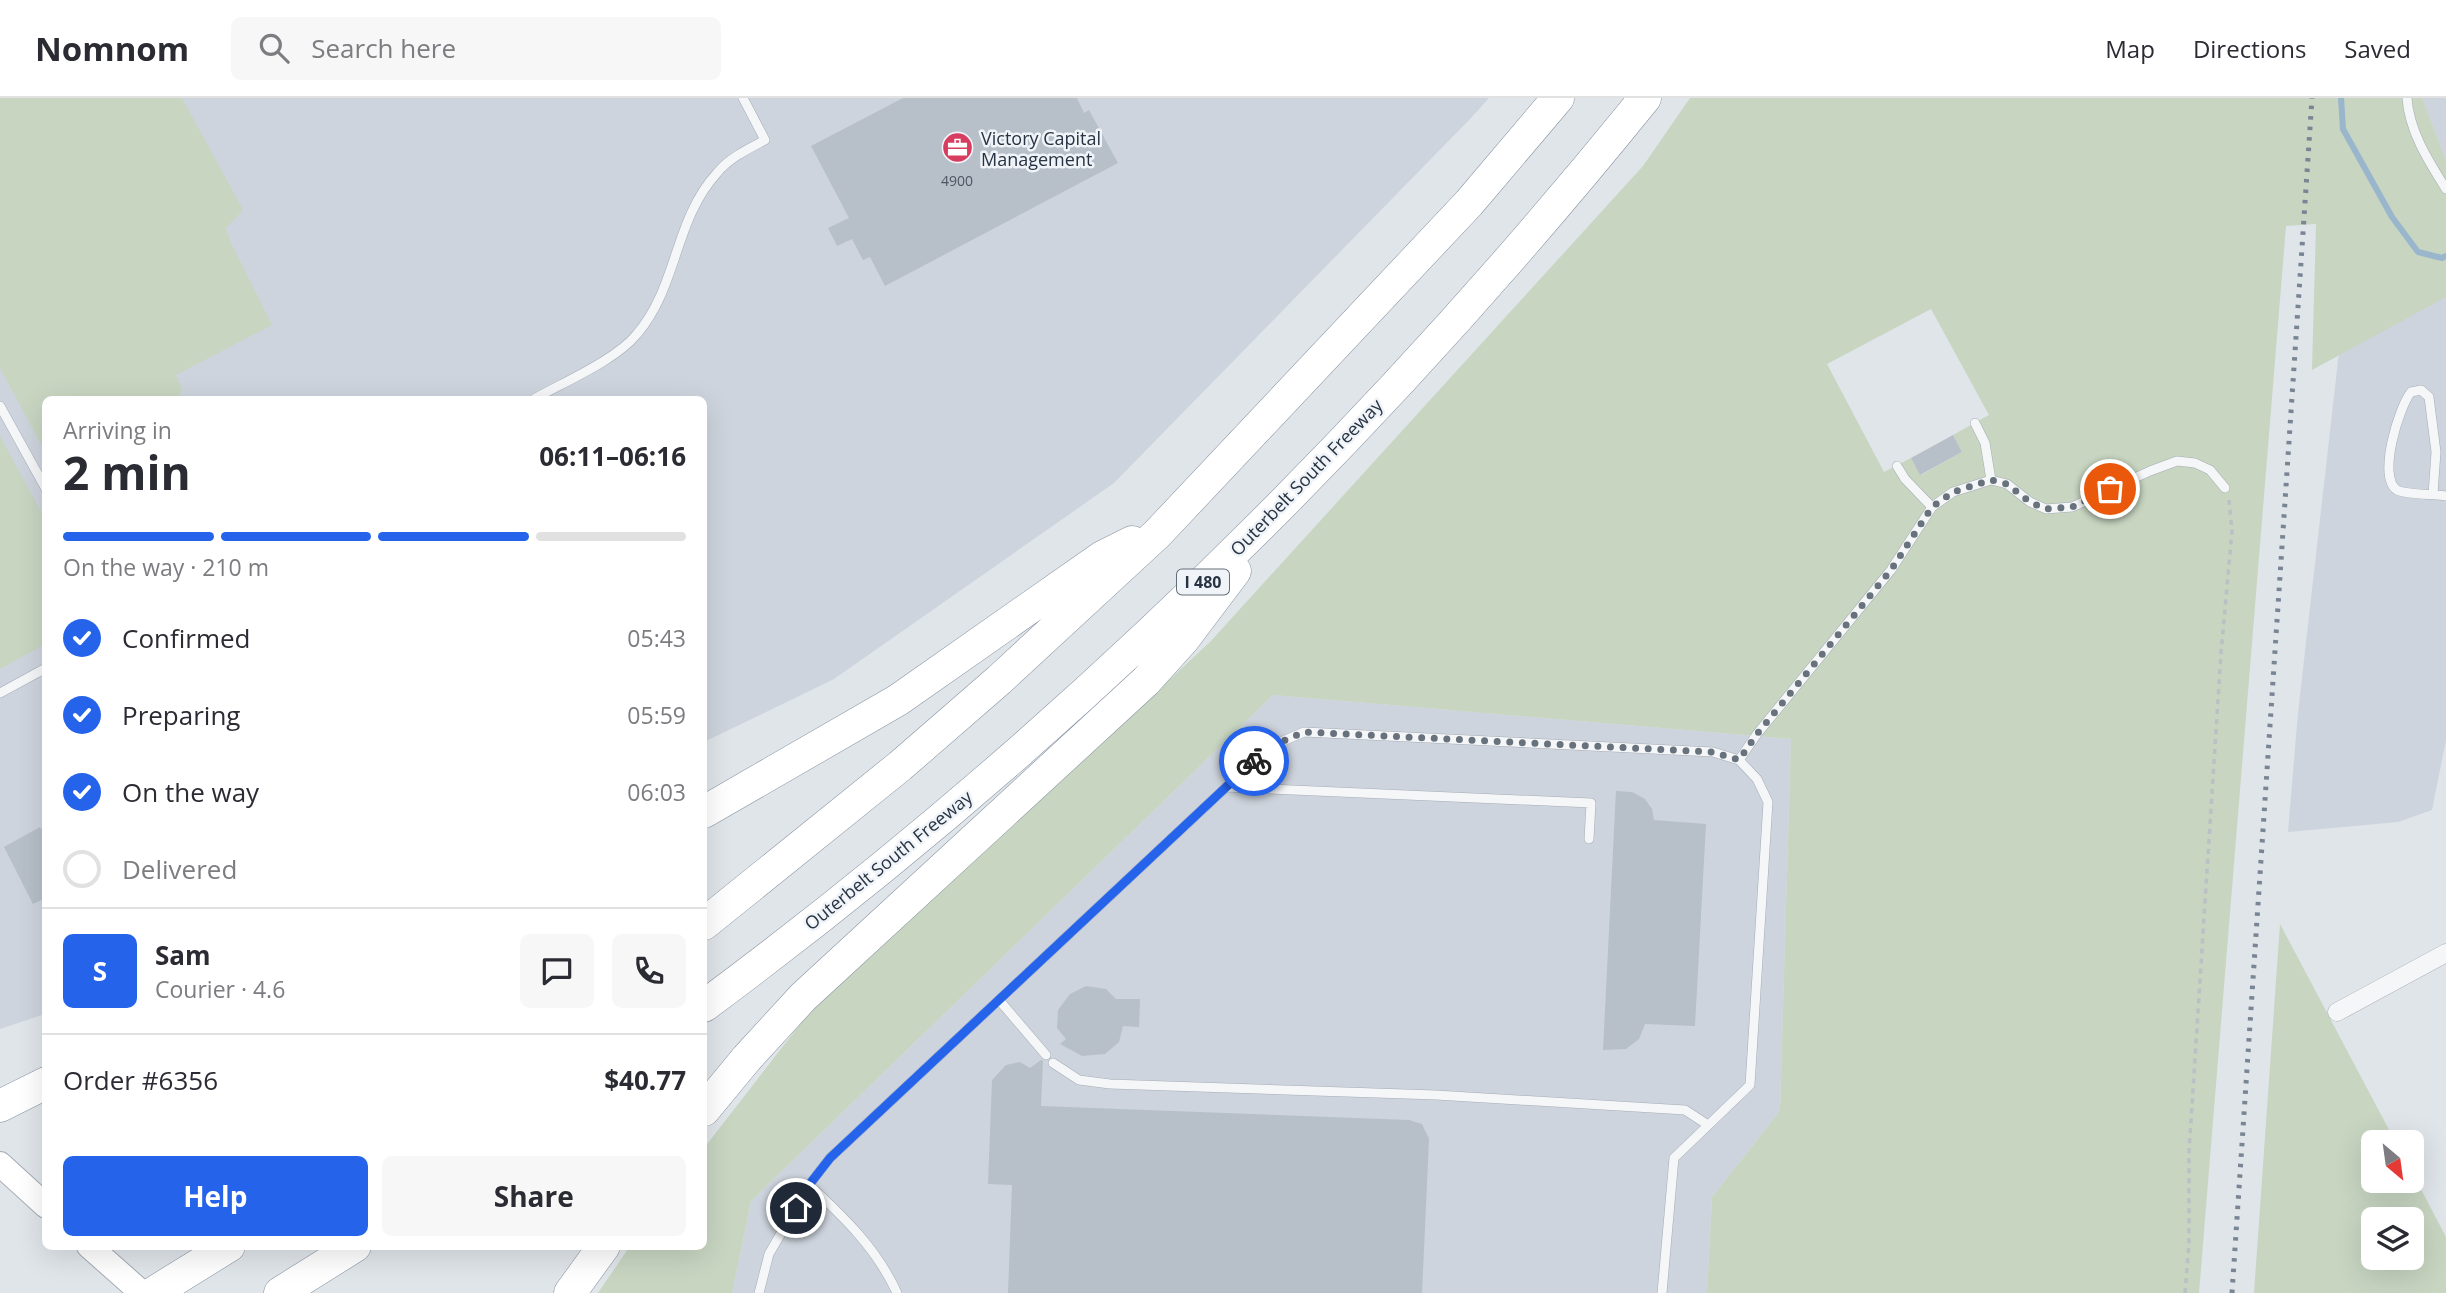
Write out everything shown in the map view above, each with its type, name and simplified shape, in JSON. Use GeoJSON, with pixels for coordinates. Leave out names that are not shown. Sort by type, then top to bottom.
{"type":"FeatureCollection","features":[{"type":"Feature","properties":{"kind":"highway"},"geometry":{"type":"LineString","coordinates":[[707,922],[800,848],[999,680],[1157,534],[1469,204],[1558,98]]}},
{"type":"Feature","properties":{"kind":"highway","name":"Outerbelt South Freeway"},"geometry":{"type":"LineString","coordinates":[[707,1004],[863,883],[986,780],[1169,616],[1280,507],[1437,341],[1565,197],[1645,98]]}},
{"type":"Feature","properties":{"kind":"highway"},"geometry":{"type":"LineString","coordinates":[[707,1106],[803,997],[1146,681],[1208,610],[1280,507]]}},
{"type":"Feature","properties":{"kind":"highway"},"geometry":{"type":"LineString","coordinates":[[707,810],[898,700],[1102,556],[1140,537],[1157,534]]}},
{"type":"Feature","properties":{"kind":"highway"},"geometry":{"type":"LineString","coordinates":[[0,1106],[42,1085]]}},
{"type":"Feature","properties":{"kind":"highway"},"geometry":{"type":"LineString","coordinates":[[153,1293],[223,1250]]}},
{"type":"Feature","properties":{"kind":"highway"},"geometry":{"type":"LineString","coordinates":[[280,1293],[349,1250]]}},
{"type":"Feature","properties":{"kind":"highway"},"geometry":{"type":"LineString","coordinates":[[570,1293],[601,1250]]}},
{"type":"Feature","properties":{"kind":"main road"},"geometry":{"type":"LineString","coordinates":[[0,1164],[42,1202]]}},
{"type":"Feature","properties":{"kind":"main road"},"geometry":{"type":"LineString","coordinates":[[94,1250],[142,1293]]}},
{"type":"Feature","properties":{"kind":"street"},"geometry":{"type":"LineString","coordinates":[[2337,1012],[2446,953]]}},
{"type":"Feature","properties":{"kind":"lane"},"geometry":{"type":"LineString","coordinates":[[539,396],[618,352],[636,336],[651,317],[667,285],[687,218],[700,194],[718,171],[765,140],[743,98]]}},
{"type":"Feature","properties":{"kind":"lane"},"geometry":{"type":"LineString","coordinates":[[2407,98],[2408,109],[2423,153],[2446,189]]}},
{"type":"Feature","properties":{"kind":"lane"},"geometry":{"type":"LineString","coordinates":[[2433,494],[2436,452],[2429,397],[2421,390],[2410,392],[2404,400],[2393,432],[2390,470],[2393,486],[2399,492],[2446,496]]}},
{"type":"Feature","properties":{"kind":"lane"},"geometry":{"type":"LineString","coordinates":[[0,406],[42,482]]}},
{"type":"Feature","properties":{"kind":"lane"},"geometry":{"type":"LineString","coordinates":[[1975,423],[1985,443],[1991,480]]}},
{"type":"Feature","properties":{"kind":"lane"},"geometry":{"type":"LineString","coordinates":[[1739,760],[1757,734],[1891,570],[1932,507],[1953,492],[1991,480],[2007,484],[2030,502],[2046,509],[2072,507],[2177,461],[2195,463],[2210,470],[2225,488]]}},
{"type":"Feature","properties":{"kind":"lane"},"geometry":{"type":"LineString","coordinates":[[1897,466],[1932,507]]}},
{"type":"Feature","properties":{"kind":"lane"},"geometry":{"type":"LineString","coordinates":[[0,693],[42,670]]}},
{"type":"Feature","properties":{"kind":"lane"},"geometry":{"type":"LineString","coordinates":[[759,1293],[769,1254],[809,1185],[830,1158],[1269,747],[1304,732],[1713,752],[1739,760],[1757,779],[1768,802],[1750,1085],[1674,1158],[1662,1293]]}},
{"type":"Feature","properties":{"kind":"lane"},"geometry":{"type":"LineString","coordinates":[[1226,787],[1591,803],[1589,839]]}},
{"type":"Feature","properties":{"kind":"lane"},"geometry":{"type":"LineString","coordinates":[[999,1000],[1046,1055]]}},
{"type":"Feature","properties":{"kind":"lane"},"geometry":{"type":"LineString","coordinates":[[1053,1063],[1079,1080],[1110,1084],[1436,1095],[1685,1110],[1708,1125]]}},
{"type":"Feature","properties":{"kind":"lane"},"geometry":{"type":"LineString","coordinates":[[809,1185],[851,1224],[887,1272],[897,1293]]}},
{"type":"Feature","properties":{"kind":"path"},"geometry":{"type":"LineString","coordinates":[[2185,1293],[2189,1244],[2189,1152],[2221,653],[2232,531],[2230,502],[2225,488]]}},
{"type":"Feature","properties":{"kind":"shaded area"},"geometry":{"type":"Polygon","coordinates":[[[0,98],[1489,98],[1114,483],[834,679],[707,741],[707,396],[42,396],[42,1015],[0,1029],[0,98]]]}},
{"type":"Feature","properties":{"kind":"shaded area"},"geometry":{"type":"Polygon","coordinates":[[[2422,98],[2446,98],[2446,161],[2423,102],[2422,98]]]}},
{"type":"Feature","properties":{"kind":"shaded area"},"geometry":{"type":"Polygon","coordinates":[[[2446,185],[2446,740],[2432,810],[2398,822],[2288,832],[2298,713],[2354,220],[2446,185]]]}},
{"type":"Feature","properties":{"kind":"shaded area"},"geometry":{"type":"Polygon","coordinates":[[[1273,695],[1791,739],[1780,1111],[1712,1197],[1707,1293],[732,1293],[751,1201],[1273,695]]]}},
{"type":"Feature","properties":{"kind":"green space"},"geometry":{"type":"Polygon","coordinates":[[[0,98],[182,98],[243,210],[226,228],[272,325],[176,375],[182,389],[179,396],[42,396],[42,446],[0,368],[0,98]]]}},
{"type":"Feature","properties":{"kind":"green space"},"geometry":{"type":"Polygon","coordinates":[[[1690,98],[2422,98],[2446,161],[2446,297],[2312,370],[2316,224],[2286,226],[2199,1293],[1707,1293],[1712,1197],[1780,1111],[1791,739],[1273,695],[751,1201],[732,1293],[598,1293],[627,1250],[707,1250],[707,1144],[808,1014],[1210,642],[1643,166],[1690,98]],[[1931,309],[1827,364],[1884,472],[1911,458],[1921,475],[1962,452],[1953,435],[1989,415],[1931,309]]]}},
{"type":"Feature","properties":{"kind":"green space"},"geometry":{"type":"Polygon","coordinates":[[[0,436],[42,513],[42,646],[0,669],[0,436]]]}},
{"type":"Feature","properties":{"kind":"green space"},"geometry":{"type":"Polygon","coordinates":[[[2280,924],[2389,1130],[2361,1130],[2361,1194],[2424,1194],[2446,1237],[2446,1293],[2254,1293],[2280,924]]]}},
{"type":"Feature","properties":{"kind":"building"},"geometry":{"type":"Polygon","coordinates":[[[903,98],[1077,98],[1084,113],[1089,110],[1118,163],[885,286],[870,257],[863,260],[852,239],[837,246],[828,228],[849,218],[811,146],[903,98]]]}},
{"type":"Feature","properties":{"kind":"building"},"geometry":{"type":"Polygon","coordinates":[[[1953,435],[1962,452],[1920,475],[1911,458],[1953,435]]]}},
{"type":"Feature","properties":{"kind":"building"},"geometry":{"type":"Polygon","coordinates":[[[1616,791],[1632,792],[1645,799],[1652,809],[1654,820],[1706,824],[1695,1026],[1645,1024],[1639,1039],[1626,1049],[1603,1050],[1616,791]]]}},
{"type":"Feature","properties":{"kind":"building"},"geometry":{"type":"Polygon","coordinates":[[[40,827],[42,900],[33,904],[4,847],[40,827]]]}},
{"type":"Feature","properties":{"kind":"building"},"geometry":{"type":"Polygon","coordinates":[[[1086,986],[1106,989],[1116,999],[1140,999],[1139,1027],[1123,1026],[1119,1042],[1105,1054],[1082,1056],[1060,1044],[1066,1039],[1057,1028],[1058,1010],[1070,994],[1086,986]]]}},
{"type":"Feature","properties":{"kind":"building"},"geometry":{"type":"Polygon","coordinates":[[[1041,1060],[1041,1106],[1409,1120],[1422,1124],[1429,1139],[1422,1293],[1008,1293],[1012,1185],[988,1184],[992,1080],[1006,1065],[1020,1062],[1030,1068],[1041,1060]]]}},
{"type":"Feature","properties":{"kind":"waterway"},"geometry":{"type":"LineString","coordinates":[[2341,98],[2343,129],[2392,217],[2418,252],[2442,258],[2446,256]]}},
{"type":"Feature","properties":{"kind":"railway"},"geometry":{"type":"LineString","coordinates":[[2232,1293],[2312,98]]}},
{"type":"Feature","properties":{"kind":"way so far"},"geometry":{"type":"LineString","coordinates":[[1254,761],[1269,747],[1304,732],[1713,752],[1739,760],[1757,734],[1891,570],[1932,507],[1953,492],[1991,480],[2007,484],[2030,502],[2046,509],[2072,507],[2110,489]]}},
{"type":"Feature","properties":{"kind":"place","name":"Victory Capital Management"},"geometry":{"type":"Point","coordinates":[958,148]}},
{"type":"Feature","properties":{"kind":"route"},"geometry":{"type":"LineString","coordinates":[[796,1208],[809,1185],[830,1158],[1254,761]]}}]}
